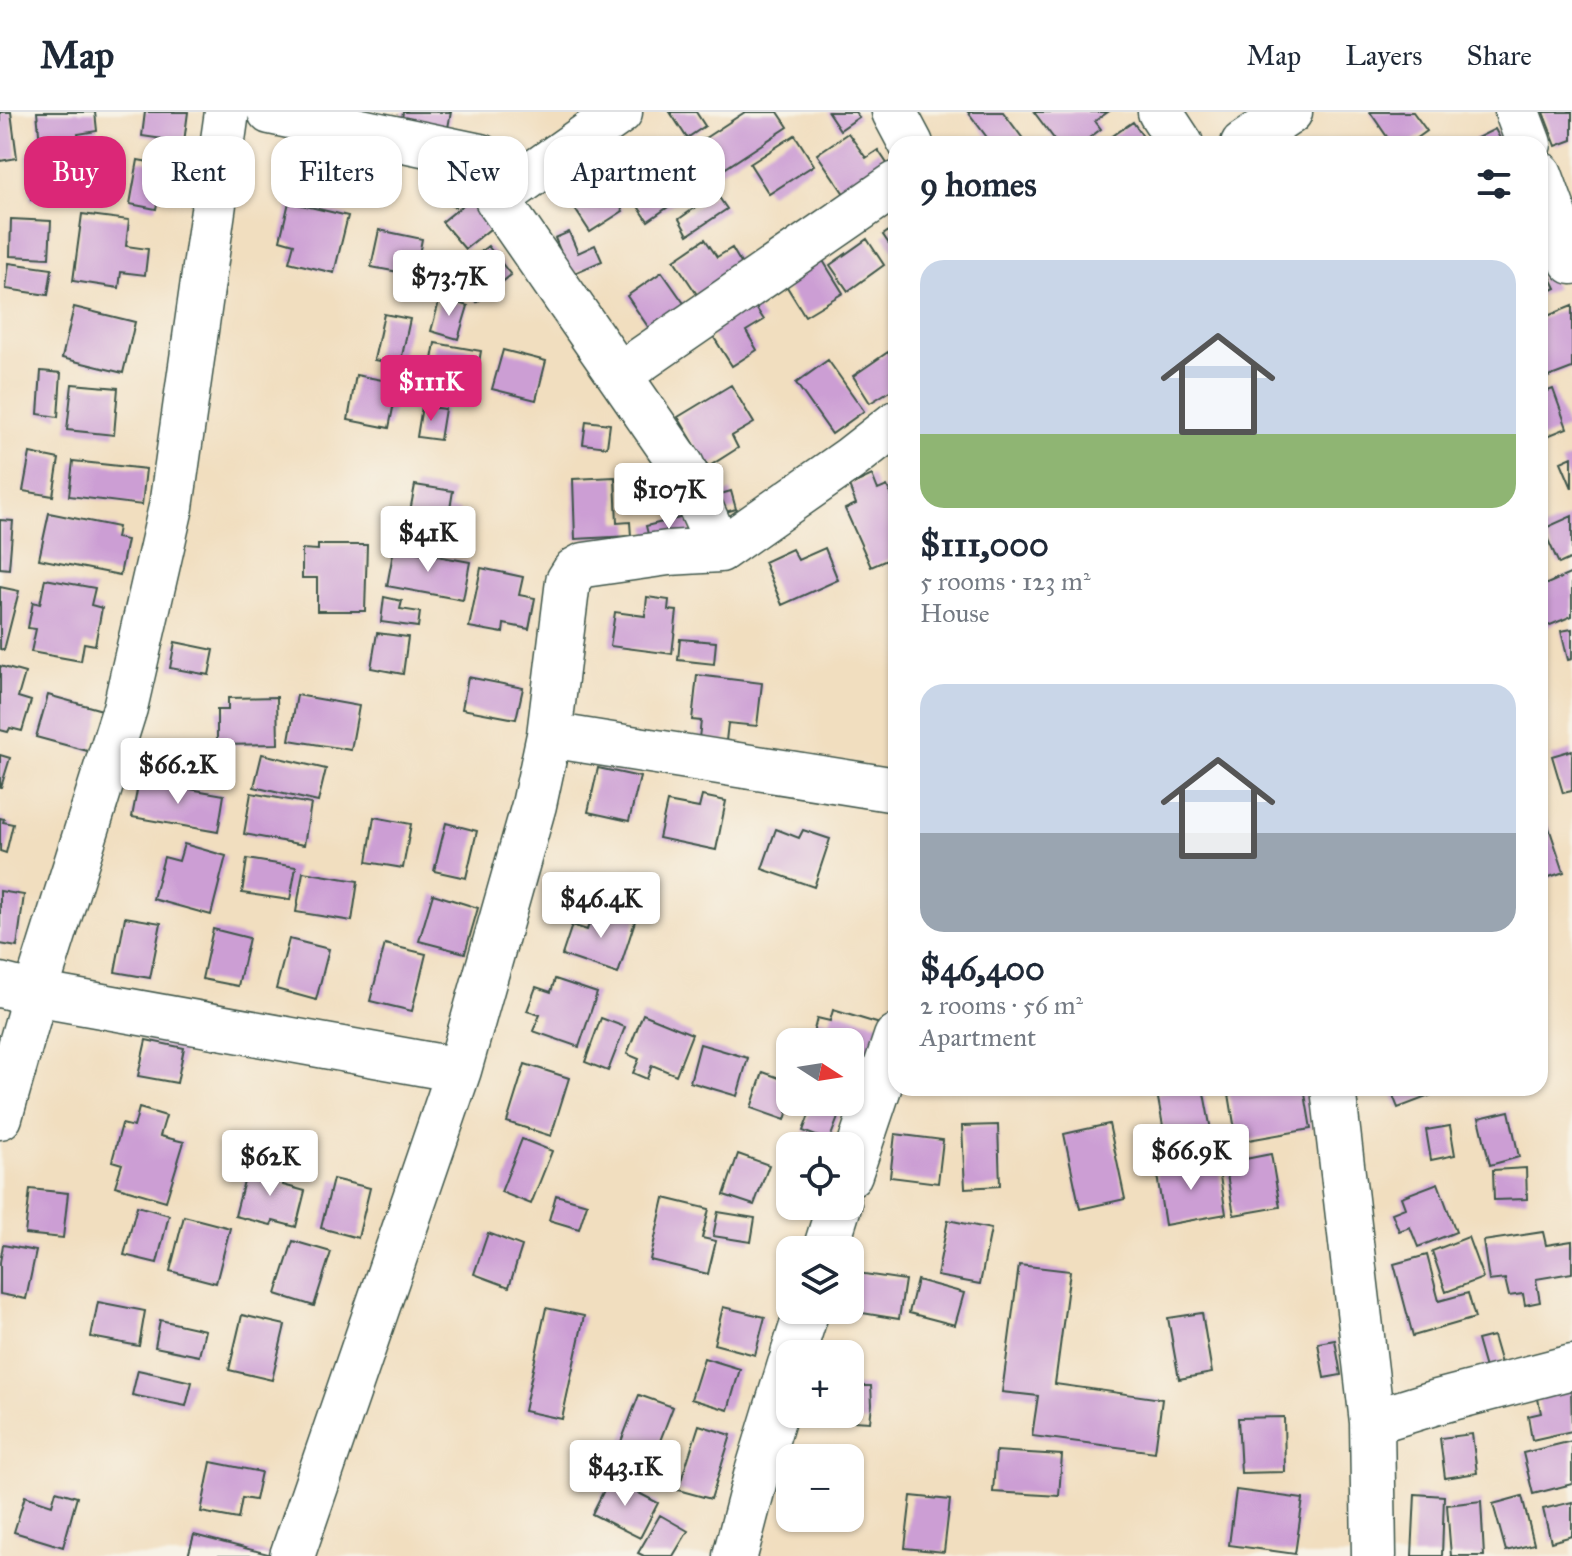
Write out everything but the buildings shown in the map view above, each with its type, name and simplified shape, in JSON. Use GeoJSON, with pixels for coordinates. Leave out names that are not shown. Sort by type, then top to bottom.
{"type":"FeatureCollection","features":[{"type":"Feature","properties":{"kind":"street"},"geometry":{"type":"LineString","coordinates":[[0,1117],[18,989],[125,708],[171,507],[227,112]]}},
{"type":"Feature","properties":{"kind":"street"},"geometry":{"type":"LineString","coordinates":[[270,112],[418,143]]}},
{"type":"Feature","properties":{"kind":"street"},"geometry":{"type":"LineString","coordinates":[[528,177],[620,112]]}},
{"type":"Feature","properties":{"kind":"street"},"geometry":{"type":"LineString","coordinates":[[894,112],[907,136]]}},
{"type":"Feature","properties":{"kind":"street"},"geometry":{"type":"LineString","coordinates":[[1160,112],[1176,136]]}},
{"type":"Feature","properties":{"kind":"street"},"geometry":{"type":"LineString","coordinates":[[1255,136],[1290,112]]}},
{"type":"Feature","properties":{"kind":"street"},"geometry":{"type":"LineString","coordinates":[[1517,112],[1526,136]]}},
{"type":"Feature","properties":{"kind":"street"},"geometry":{"type":"LineString","coordinates":[[619,375],[888,190]]}},
{"type":"Feature","properties":{"kind":"street"},"geometry":{"type":"LineString","coordinates":[[1548,196],[1572,262]]}},
{"type":"Feature","properties":{"kind":"street"},"geometry":{"type":"LineString","coordinates":[[503,208],[682,466],[720,550]]}},
{"type":"Feature","properties":{"kind":"street"},"geometry":{"type":"LineString","coordinates":[[292,1556],[459,1070],[534,805],[549,735],[568,581],[575,570],[584,565],[668,553],[720,550],[888,429]]}},
{"type":"Feature","properties":{"kind":"street"},"geometry":{"type":"LineString","coordinates":[[549,735],[888,789]]}},
{"type":"Feature","properties":{"kind":"street"},"geometry":{"type":"LineString","coordinates":[[18,989],[459,1070]]}},
{"type":"Feature","properties":{"kind":"street"},"geometry":{"type":"LineString","coordinates":[[864,1132],[888,1061]]}},
{"type":"Feature","properties":{"kind":"street"},"geometry":{"type":"LineString","coordinates":[[1334,1096],[1372,1422],[1374,1556]]}},
{"type":"Feature","properties":{"kind":"street"},"geometry":{"type":"LineString","coordinates":[[1372,1422],[1572,1367]]}},
{"type":"Feature","properties":{"kind":"street"},"geometry":{"type":"LineString","coordinates":[[735,1556],[776,1410]]}}]}
